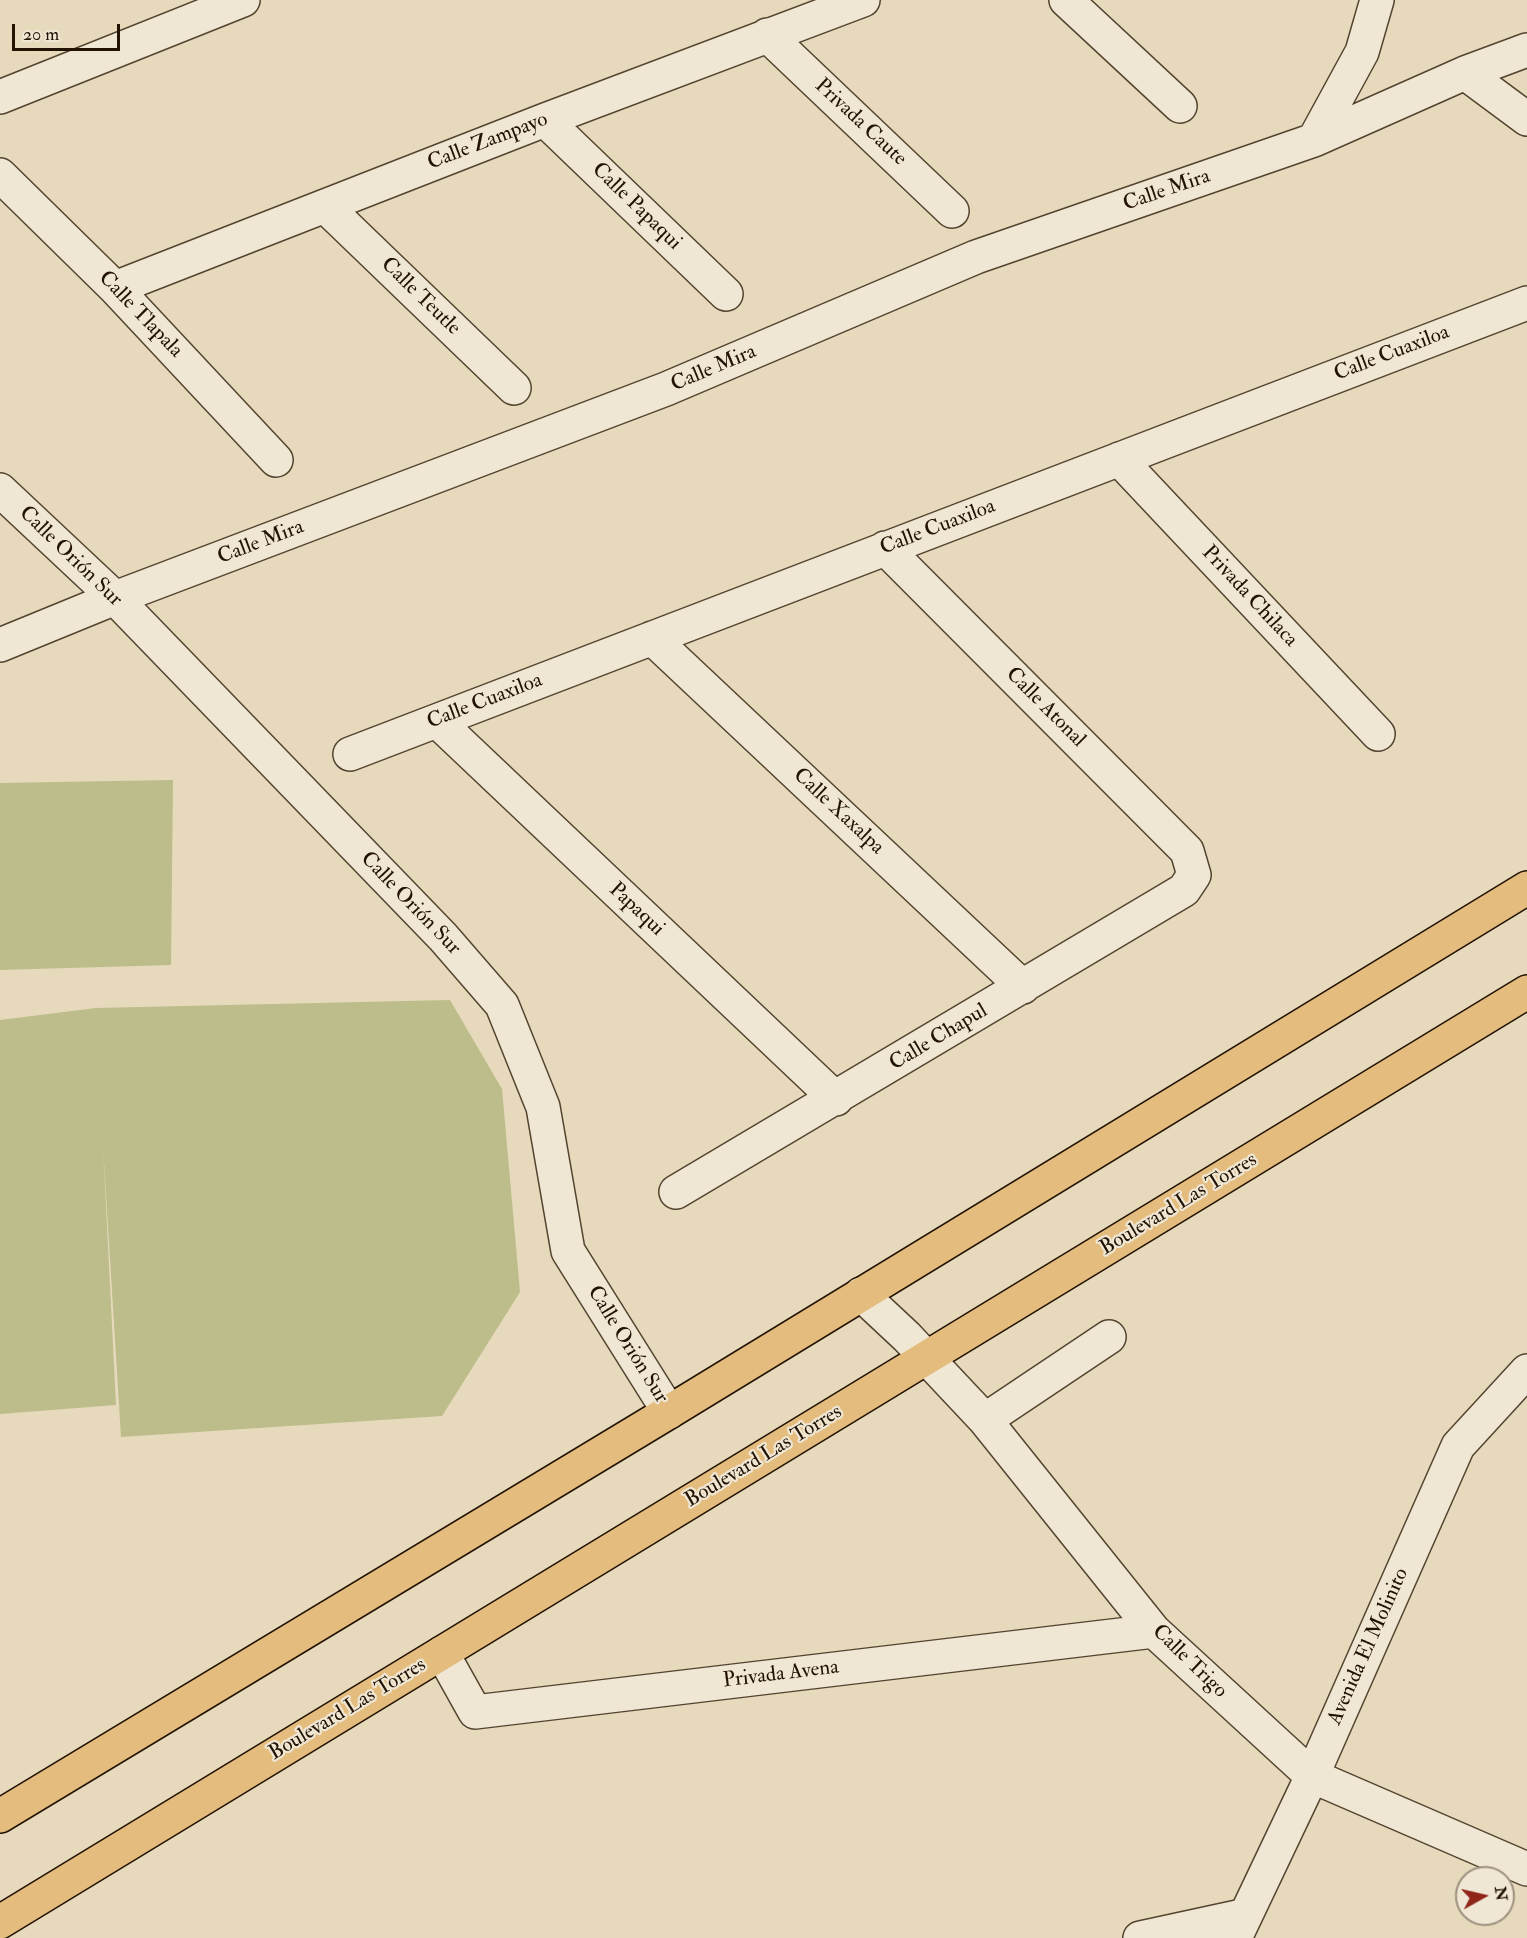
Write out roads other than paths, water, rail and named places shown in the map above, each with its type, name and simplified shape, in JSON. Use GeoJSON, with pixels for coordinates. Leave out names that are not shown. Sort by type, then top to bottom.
{"type":"FeatureCollection","features":[{"type":"Feature","properties":{"kind":"main road"},"geometry":{"type":"LineString","coordinates":[[0,1816],[669,1412],[1527,888]]}},
{"type":"Feature","properties":{"kind":"main road","name":"Boulevard Las Torres"},"geometry":{"type":"LineString","coordinates":[[0,1922],[1527,992]]}},
{"type":"Feature","properties":{"kind":"street"},"geometry":{"type":"LineString","coordinates":[[0,97],[243,0]]}},
{"type":"Feature","properties":{"kind":"street","name":"Calle Zampayo"},"geometry":{"type":"LineString","coordinates":[[115,288],[545,120],[863,0]]}},
{"type":"Feature","properties":{"kind":"street"},"geometry":{"type":"LineString","coordinates":[[1066,0],[1180,106]]}},
{"type":"Feature","properties":{"kind":"street"},"geometry":{"type":"LineString","coordinates":[[1314,140],[1362,52],[1377,0]]}},
{"type":"Feature","properties":{"kind":"street","name":"Privada Caute"},"geometry":{"type":"LineString","coordinates":[[767,35],[952,210]]}},
{"type":"Feature","properties":{"kind":"street","name":"Calle Mira"},"geometry":{"type":"LineString","coordinates":[[0,645],[115,598],[666,389],[976,257],[1314,140],[1466,73],[1527,50]]}},
{"type":"Feature","properties":{"kind":"street"},"geometry":{"type":"LineString","coordinates":[[1466,73],[1527,119]]}},
{"type":"Feature","properties":{"kind":"street","name":"Calle Papaqui"},"geometry":{"type":"LineString","coordinates":[[545,120],[726,294]]}},
{"type":"Feature","properties":{"kind":"street","name":"Calle Tlapala"},"geometry":{"type":"LineString","coordinates":[[0,175],[115,288],[276,460]]}},
{"type":"Feature","properties":{"kind":"street","name":"Calle Teutle"},"geometry":{"type":"LineString","coordinates":[[326,206],[514,388]]}},
{"type":"Feature","properties":{"kind":"street","name":"Calle Cuaxiloa"},"geometry":{"type":"LineString","coordinates":[[350,754],[1527,303]]}},
{"type":"Feature","properties":{"kind":"street","name":"Privada Chilaca"},"geometry":{"type":"LineString","coordinates":[[1119,459],[1378,734]]}},
{"type":"Feature","properties":{"kind":"street","name":"Calle Orión Sur"},"geometry":{"type":"LineString","coordinates":[[0,490],[115,598],[443,938],[502,1005],[543,1107],[568,1251],[669,1412]]}},
{"type":"Feature","properties":{"kind":"street","name":"Calle Atonal"},"geometry":{"type":"LineString","coordinates":[[885,549],[1187,851],[1194,874]]}},
{"type":"Feature","properties":{"kind":"street","name":"Calle Xaxalpa"},"geometry":{"type":"LineString","coordinates":[[652,638],[1023,987]]}},
{"type":"Feature","properties":{"kind":"street","name":"Papaqui"},"geometry":{"type":"LineString","coordinates":[[436,721],[836,1099]]}},
{"type":"Feature","properties":{"kind":"street","name":"Calle Chapul"},"geometry":{"type":"LineString","coordinates":[[676,1192],[836,1099],[1184,890],[1194,874]]}},
{"type":"Feature","properties":{"kind":"street","name":"Calle Trigo"},"geometry":{"type":"LineString","coordinates":[[861,1294],[927,1358],[985,1420],[1154,1630],[1312,1776],[1527,1869]]}},
{"type":"Feature","properties":{"kind":"street"},"geometry":{"type":"LineString","coordinates":[[985,1420],[1109,1336]]}},
{"type":"Feature","properties":{"kind":"street","name":"Avenida El Molinito"},"geometry":{"type":"LineString","coordinates":[[1240,1927],[1312,1776],[1458,1446],[1527,1371]]}},
{"type":"Feature","properties":{"kind":"street","name":"Privada Avena"},"geometry":{"type":"LineString","coordinates":[[442,1653],[475,1712],[1154,1630]]}},
{"type":"Feature","properties":{"kind":"street"},"geometry":{"type":"LineString","coordinates":[[1140,1938],[1240,1927]]}}]}
